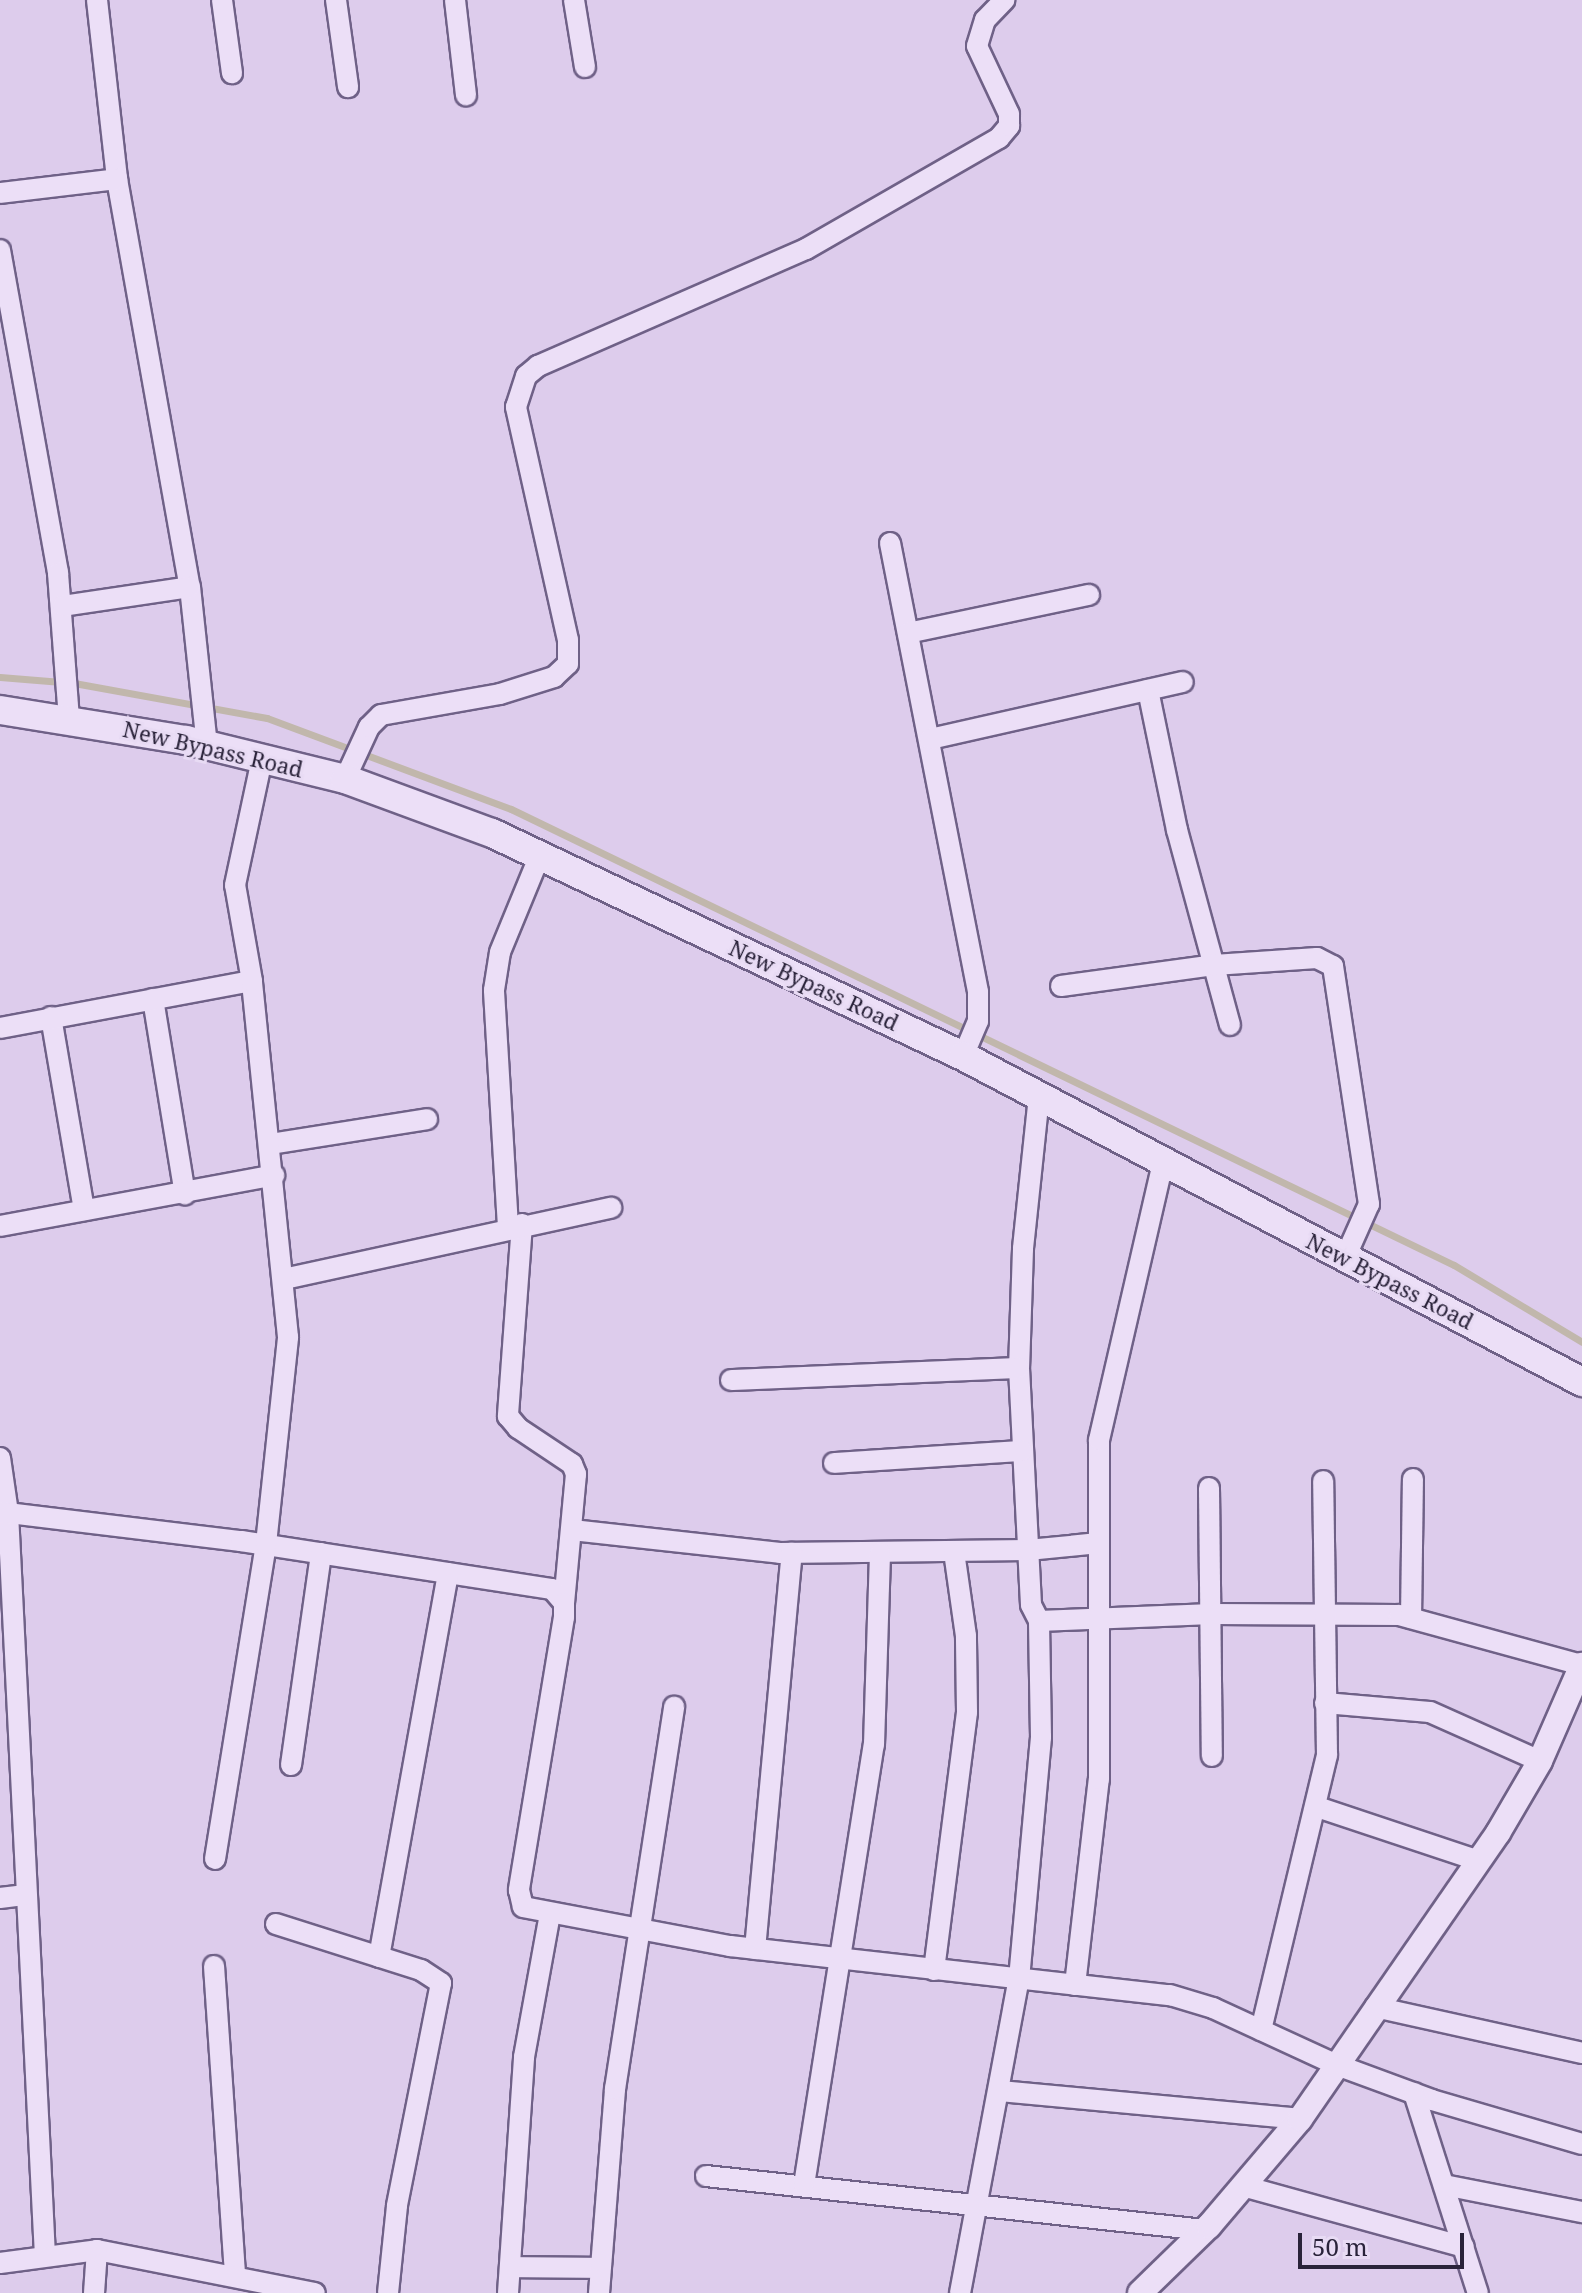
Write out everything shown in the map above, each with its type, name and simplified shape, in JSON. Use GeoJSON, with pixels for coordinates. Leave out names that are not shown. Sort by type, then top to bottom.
{"type":"FeatureCollection","features":[{"type":"Feature","properties":{"kind":"main road","name":"New Bypass Road"},"geometry":{"type":"LineString","coordinates":[[0,710],[69,712],[345,779],[540,855],[970,1039],[1039,1096],[1582,1382]]}},
{"type":"Feature","properties":{"kind":"street"},"geometry":{"type":"LineString","coordinates":[[97,0],[117,179],[190,587],[207,746]]}},
{"type":"Feature","properties":{"kind":"street"},"geometry":{"type":"LineString","coordinates":[[222,0],[232,73]]}},
{"type":"Feature","properties":{"kind":"street"},"geometry":{"type":"LineString","coordinates":[[336,0],[348,87]]}},
{"type":"Feature","properties":{"kind":"street"},"geometry":{"type":"LineString","coordinates":[[455,0],[466,95]]}},
{"type":"Feature","properties":{"kind":"street"},"geometry":{"type":"LineString","coordinates":[[574,0],[585,67]]}},
{"type":"Feature","properties":{"kind":"street"},"geometry":{"type":"LineString","coordinates":[[345,779],[369,727],[381,715],[500,694],[554,677],[568,664],[568,640],[516,407],[526,376],[538,366],[806,249],[999,138],[1009,126],[1009,114],[977,46],[985,20],[1004,0]]}},
{"type":"Feature","properties":{"kind":"street"},"geometry":{"type":"LineString","coordinates":[[0,193],[117,179]]}},
{"type":"Feature","properties":{"kind":"street"},"geometry":{"type":"LineString","coordinates":[[0,250],[63,606],[69,712]]}},
{"type":"Feature","properties":{"kind":"street"},"geometry":{"type":"LineString","coordinates":[[890,543],[978,992],[970,1039]]}},
{"type":"Feature","properties":{"kind":"street"},"geometry":{"type":"LineString","coordinates":[[63,606],[190,587]]}},
{"type":"Feature","properties":{"kind":"street"},"geometry":{"type":"LineString","coordinates":[[908,633],[1089,595]]}},
{"type":"Feature","properties":{"kind":"street"},"geometry":{"type":"LineString","coordinates":[[930,739],[1183,682]]}},
{"type":"Feature","properties":{"kind":"street"},"geometry":{"type":"LineString","coordinates":[[1148,690],[1177,830],[1230,1025]]}},
{"type":"Feature","properties":{"kind":"street"},"geometry":{"type":"LineString","coordinates":[[215,1859],[266,1544],[287,1361],[284,1279],[274,1175],[252,981],[235,885],[262,759]]}},
{"type":"Feature","properties":{"kind":"street"},"geometry":{"type":"LineString","coordinates":[[540,855],[500,952],[494,990],[515,1225],[508,1416],[518,1428],[572,1464],[577,1485],[564,1603],[519,1890],[523,1907],[638,1930],[842,1961],[1170,1995],[1261,2030],[1337,2065],[1414,2093],[1582,2144]]}},
{"type":"Feature","properties":{"kind":"street"},"geometry":{"type":"LineString","coordinates":[[1061,986],[1214,965],[1317,958],[1333,966],[1365,1218],[1345,1258]]}},
{"type":"Feature","properties":{"kind":"street"},"geometry":{"type":"LineString","coordinates":[[0,1028],[252,981]]}},
{"type":"Feature","properties":{"kind":"street"},"geometry":{"type":"LineString","coordinates":[[153,999],[185,1194]]}},
{"type":"Feature","properties":{"kind":"street"},"geometry":{"type":"LineString","coordinates":[[51,1017],[84,1210]]}},
{"type":"Feature","properties":{"kind":"street"},"geometry":{"type":"LineString","coordinates":[[960,2293],[1019,1979],[1041,1737],[1039,1621],[1031,1605],[1019,1368],[1027,1195],[1039,1096]]}},
{"type":"Feature","properties":{"kind":"street"},"geometry":{"type":"LineString","coordinates":[[270,1144],[427,1119]]}},
{"type":"Feature","properties":{"kind":"street"},"geometry":{"type":"LineString","coordinates":[[1075,1985],[1097,1804],[1102,1620],[1097,1470],[1104,1405],[1163,1162]]}},
{"type":"Feature","properties":{"kind":"street"},"geometry":{"type":"LineString","coordinates":[[0,1226],[274,1175]]}},
{"type":"Feature","properties":{"kind":"street"},"geometry":{"type":"LineString","coordinates":[[284,1279],[515,1225],[611,1208]]}},
{"type":"Feature","properties":{"kind":"street"},"geometry":{"type":"LineString","coordinates":[[731,1380],[1019,1368]]}},
{"type":"Feature","properties":{"kind":"street"},"geometry":{"type":"LineString","coordinates":[[834,1463],[1022,1451]]}},
{"type":"Feature","properties":{"kind":"street"},"geometry":{"type":"LineString","coordinates":[[0,1458],[45,2256]]}},
{"type":"Feature","properties":{"kind":"street"},"geometry":{"type":"LineString","coordinates":[[1411,1618],[1413,1479]]}},
{"type":"Feature","properties":{"kind":"street"},"geometry":{"type":"LineString","coordinates":[[1261,2030],[1317,1807],[1327,1755],[1328,1615],[1323,1481]]}},
{"type":"Feature","properties":{"kind":"street"},"geometry":{"type":"LineString","coordinates":[[1209,1488],[1212,1756]]}},
{"type":"Feature","properties":{"kind":"street"},"geometry":{"type":"LineString","coordinates":[[4,1512],[266,1544],[552,1589],[564,1603]]}},
{"type":"Feature","properties":{"kind":"street"},"geometry":{"type":"LineString","coordinates":[[572,1530],[792,1553],[1028,1550],[1099,1543]]}},
{"type":"Feature","properties":{"kind":"street"},"geometry":{"type":"LineString","coordinates":[[934,1970],[967,1712],[966,1636],[954,1552]]}},
{"type":"Feature","properties":{"kind":"street"},"geometry":{"type":"LineString","coordinates":[[291,1765],[321,1553]]}},
{"type":"Feature","properties":{"kind":"street"},"geometry":{"type":"LineString","coordinates":[[755,1949],[792,1553]]}},
{"type":"Feature","properties":{"kind":"street"},"geometry":{"type":"LineString","coordinates":[[804,2185],[874,1745],[880,1553]]}},
{"type":"Feature","properties":{"kind":"street"},"geometry":{"type":"LineString","coordinates":[[379,1957],[448,1573]]}},
{"type":"Feature","properties":{"kind":"street"},"geometry":{"type":"LineString","coordinates":[[1039,1621],[1212,1614],[1411,1618],[1582,1665],[1540,1761],[1479,1861],[1300,2119],[1205,2230],[1140,2293]]}},
{"type":"Feature","properties":{"kind":"street"},"geometry":{"type":"LineString","coordinates":[[1325,1703],[1430,1712],[1540,1761]]}},
{"type":"Feature","properties":{"kind":"street"},"geometry":{"type":"LineString","coordinates":[[599,2293],[608,2150],[638,1930],[674,1707]]}},
{"type":"Feature","properties":{"kind":"street"},"geometry":{"type":"LineString","coordinates":[[1317,1807],[1479,1861]]}},
{"type":"Feature","properties":{"kind":"street"},"geometry":{"type":"LineString","coordinates":[[0,1898],[26,1895]]}},
{"type":"Feature","properties":{"kind":"street"},"geometry":{"type":"LineString","coordinates":[[508,2293],[524,2057],[550,1914]]}},
{"type":"Feature","properties":{"kind":"street"},"geometry":{"type":"LineString","coordinates":[[276,1924],[433,1975],[442,1992],[397,2206],[388,2293]]}},
{"type":"Feature","properties":{"kind":"street"},"geometry":{"type":"LineString","coordinates":[[214,1966],[235,2276]]}},
{"type":"Feature","properties":{"kind":"street"},"geometry":{"type":"LineString","coordinates":[[1375,2007],[1582,2053]]}},
{"type":"Feature","properties":{"kind":"street"},"geometry":{"type":"LineString","coordinates":[[999,2091],[1300,2119]]}},
{"type":"Feature","properties":{"kind":"street"},"geometry":{"type":"LineString","coordinates":[[1414,2093],[1478,2293]]}},
{"type":"Feature","properties":{"kind":"street"},"geometry":{"type":"LineString","coordinates":[[706,2176],[978,2202],[1205,2230]]}},
{"type":"Feature","properties":{"kind":"street"},"geometry":{"type":"LineString","coordinates":[[1444,2185],[1582,2212]]}},
{"type":"Feature","properties":{"kind":"street"},"geometry":{"type":"LineString","coordinates":[[1243,2186],[1464,2247]]}},
{"type":"Feature","properties":{"kind":"street"},"geometry":{"type":"LineString","coordinates":[[94,2293],[97,2250]]}},
{"type":"Feature","properties":{"kind":"street"},"geometry":{"type":"LineString","coordinates":[[0,2263],[97,2250],[315,2293]]}},
{"type":"Feature","properties":{"kind":"street"},"geometry":{"type":"LineString","coordinates":[[510,2267],[600,2268]]}},
{"type":"Feature","properties":{"kind":"waterway"},"geometry":{"type":"LineString","coordinates":[[0,677],[74,683],[267,718],[345,747]]}},
{"type":"Feature","properties":{"kind":"waterway"},"geometry":{"type":"LineString","coordinates":[[361,753],[511,809],[1454,1265],[1582,1342]]}}]}
